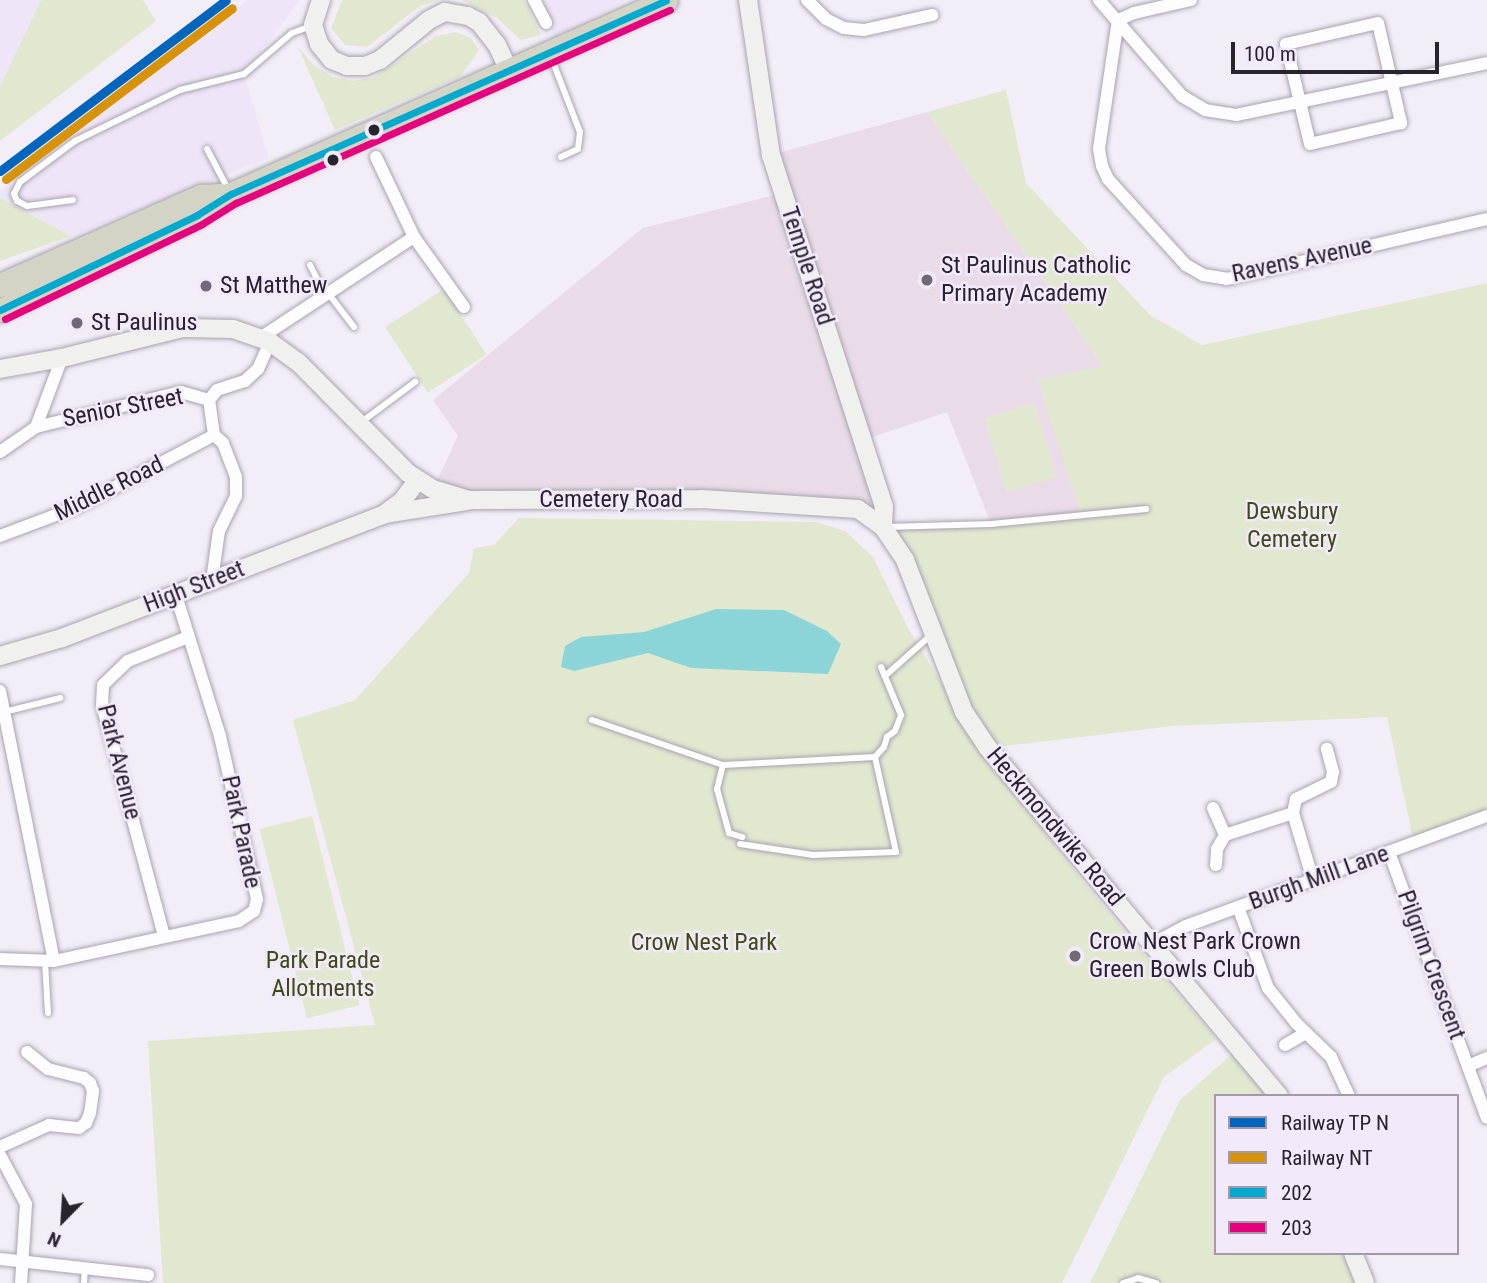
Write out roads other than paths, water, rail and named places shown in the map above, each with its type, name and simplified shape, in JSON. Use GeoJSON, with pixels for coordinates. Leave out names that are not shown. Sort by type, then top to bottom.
{"type":"FeatureCollection","features":[{"type":"Feature","properties":{"kind":"highway"},"geometry":{"type":"LineString","coordinates":[[0,310],[197,215],[231,194],[666,0]]}},
{"type":"Feature","properties":{"kind":"highway"},"geometry":{"type":"LineString","coordinates":[[0,285],[201,196],[231,194]]}},
{"type":"Feature","properties":{"kind":"main road"},"geometry":{"type":"LineString","coordinates":[[321,0],[313,25],[319,44],[332,60],[347,66],[365,66],[380,60],[429,20],[445,12],[458,13],[479,22],[497,45],[509,71]]}},
{"type":"Feature","properties":{"kind":"main road","name":"Temple Road"},"geometry":{"type":"LineString","coordinates":[[748,0],[771,155],[884,506],[883,527]]}},
{"type":"Feature","properties":{"kind":"main road","name":"Cemetery Road"},"geometry":{"type":"LineString","coordinates":[[0,369],[62,358],[182,328],[233,329],[265,340],[298,362],[358,425],[418,480],[433,489],[469,500],[702,499],[820,505],[858,509],[883,527]]}},
{"type":"Feature","properties":{"kind":"main road","name":"High Street"},"geometry":{"type":"LineString","coordinates":[[385,514],[402,502],[418,480]]}},
{"type":"Feature","properties":{"kind":"main road","name":"High Street"},"geometry":{"type":"LineString","coordinates":[[0,656],[62,638],[176,596],[385,514],[469,500]]}},
{"type":"Feature","properties":{"kind":"main road","name":"Heckmondwike Road"},"geometry":{"type":"LineString","coordinates":[[883,527],[905,560],[964,712],[988,748],[1277,1094]]}},
{"type":"Feature","properties":{"kind":"main road"},"geometry":{"type":"LineString","coordinates":[[1354,1255],[1365,1283]]}},
{"type":"Feature","properties":{"kind":"street"},"geometry":{"type":"LineString","coordinates":[[534,0],[546,23]]}},
{"type":"Feature","properties":{"kind":"street"},"geometry":{"type":"LineString","coordinates":[[807,0],[826,19],[844,28],[864,30],[932,15]]}},
{"type":"Feature","properties":{"kind":"street"},"geometry":{"type":"LineString","coordinates":[[1099,0],[1182,96],[1205,110],[1236,115],[1487,62]]}},
{"type":"Feature","properties":{"kind":"street"},"geometry":{"type":"LineString","coordinates":[[1118,20],[1134,13],[1191,0]]}},
{"type":"Feature","properties":{"kind":"street","name":"Ravens Avenue"},"geometry":{"type":"LineString","coordinates":[[1118,20],[1099,149],[1102,166],[1108,179],[1186,265],[1203,275],[1227,279],[1487,219]]}},
{"type":"Feature","properties":{"kind":"street"},"geometry":{"type":"LineString","coordinates":[[1378,23],[1391,81],[1401,123],[1310,144],[1286,44],[1378,23]]}},
{"type":"Feature","properties":{"kind":"street"},"geometry":{"type":"LineString","coordinates":[[376,158],[414,237],[464,307]]}},
{"type":"Feature","properties":{"kind":"street"},"geometry":{"type":"LineString","coordinates":[[212,580],[219,531],[236,496],[236,477],[223,443],[214,435],[209,400],[217,390],[245,382],[258,369],[265,340],[327,294],[414,237]]}},
{"type":"Feature","properties":{"kind":"street"},"geometry":{"type":"LineString","coordinates":[[0,452],[36,426],[62,358]]}},
{"type":"Feature","properties":{"kind":"street","name":"Senior Street"},"geometry":{"type":"LineString","coordinates":[[36,426],[181,392],[209,400]]}},
{"type":"Feature","properties":{"kind":"street","name":"Middle Road"},"geometry":{"type":"LineString","coordinates":[[0,536],[76,507],[214,435]]}},
{"type":"Feature","properties":{"kind":"street","name":"Park Parade"},"geometry":{"type":"LineString","coordinates":[[0,960],[50,962],[239,921],[254,911],[257,899],[217,724],[176,596]]}},
{"type":"Feature","properties":{"kind":"street","name":"Park Avenue"},"geometry":{"type":"LineString","coordinates":[[164,936],[102,705],[103,685],[128,661],[188,637]]}},
{"type":"Feature","properties":{"kind":"street"},"geometry":{"type":"LineString","coordinates":[[0,691],[50,962]]}},
{"type":"Feature","properties":{"kind":"street"},"geometry":{"type":"LineString","coordinates":[[1313,880],[1293,813],[1296,799],[1331,782],[1333,772],[1327,749]]}},
{"type":"Feature","properties":{"kind":"street"},"geometry":{"type":"LineString","coordinates":[[1213,807],[1226,835]]}},
{"type":"Feature","properties":{"kind":"street"},"geometry":{"type":"LineString","coordinates":[[1216,865],[1217,849],[1226,835],[1293,813]]}},
{"type":"Feature","properties":{"kind":"street","name":"Burgh Mill Lane"},"geometry":{"type":"LineString","coordinates":[[1152,944],[1186,926],[1487,816]]}},
{"type":"Feature","properties":{"kind":"street","name":"Pilgrim Crescent"},"geometry":{"type":"LineString","coordinates":[[1389,852],[1487,1118]]}},
{"type":"Feature","properties":{"kind":"street"},"geometry":{"type":"LineString","coordinates":[[1238,907],[1268,988],[1331,1057],[1348,1094]]}},
{"type":"Feature","properties":{"kind":"street"},"geometry":{"type":"LineString","coordinates":[[1285,1045],[1306,1032]]}},
{"type":"Feature","properties":{"kind":"street"},"geometry":{"type":"LineString","coordinates":[[0,1147],[49,1125],[79,1128],[86,1123],[90,1113],[93,1091],[84,1077],[48,1069],[27,1052]]}},
{"type":"Feature","properties":{"kind":"street"},"geometry":{"type":"LineString","coordinates":[[1468,1066],[1487,1058]]}},
{"type":"Feature","properties":{"kind":"street"},"geometry":{"type":"LineString","coordinates":[[0,1156],[26,1205],[21,1283]]}},
{"type":"Feature","properties":{"kind":"street"},"geometry":{"type":"LineString","coordinates":[[0,1259],[148,1275]]}},
{"type":"Feature","properties":{"kind":"lane"},"geometry":{"type":"LineString","coordinates":[[74,200],[27,206],[17,201],[14,194],[20,182],[75,141],[180,90],[244,74],[292,33],[313,25]]}},
{"type":"Feature","properties":{"kind":"lane"},"geometry":{"type":"LineString","coordinates":[[549,52],[580,132],[578,149],[561,157]]}},
{"type":"Feature","properties":{"kind":"lane"},"geometry":{"type":"LineString","coordinates":[[207,149],[231,194]]}},
{"type":"Feature","properties":{"kind":"lane"},"geometry":{"type":"LineString","coordinates":[[310,265],[327,294],[354,327]]}},
{"type":"Feature","properties":{"kind":"lane"},"geometry":{"type":"LineString","coordinates":[[358,425],[415,382]]}},
{"type":"Feature","properties":{"kind":"lane"},"geometry":{"type":"LineString","coordinates":[[883,527],[991,524],[1146,509]]}},
{"type":"Feature","properties":{"kind":"lane"},"geometry":{"type":"LineString","coordinates":[[886,676],[932,633]]}},
{"type":"Feature","properties":{"kind":"lane"},"geometry":{"type":"LineString","coordinates":[[592,720],[723,765],[875,757],[884,747],[887,737],[895,731],[901,715],[881,667]]}},
{"type":"Feature","properties":{"kind":"lane"},"geometry":{"type":"LineString","coordinates":[[4,712],[60,698]]}},
{"type":"Feature","properties":{"kind":"lane"},"geometry":{"type":"LineString","coordinates":[[723,765],[718,789],[729,833],[741,840],[813,855],[896,852],[875,757]]}},
{"type":"Feature","properties":{"kind":"lane"},"geometry":{"type":"LineString","coordinates":[[48,1013],[50,962]]}},
{"type":"Feature","properties":{"kind":"lane"},"geometry":{"type":"LineString","coordinates":[[84,1283],[85,1269]]}},
{"type":"Feature","properties":{"kind":"lane"},"geometry":{"type":"LineString","coordinates":[[1123,1283],[1138,1278],[1156,1283]]}},
{"type":"Feature","properties":{"kind":"water"},"geometry":{"type":"Polygon","coordinates":[[[716,609],[784,610],[827,631],[841,644],[828,674],[691,668],[648,653],[574,671],[561,667],[565,646],[581,637],[644,632],[716,609]]]}},
{"type":"Feature","properties":{"kind":"rail line","name":"NT"},"geometry":{"type":"LineString","coordinates":[[6,179],[232,8]]}},
{"type":"Feature","properties":{"kind":"place","name":"St Paulinus Catholic Primary Academy"},"geometry":{"type":"Point","coordinates":[927,280]}},
{"type":"Feature","properties":{"kind":"place","name":"St Matthew"},"geometry":{"type":"Point","coordinates":[206,286]}},
{"type":"Feature","properties":{"kind":"place","name":"St Paulinus"},"geometry":{"type":"Point","coordinates":[77,323]}},
{"type":"Feature","properties":{"kind":"place","name":"Crow Nest Park Crown Green Bowls Club"},"geometry":{"type":"Point","coordinates":[1075,956]}},
{"type":"Feature","properties":{"kind":"park label","name":"Dewsbury Cemetery"},"geometry":{"type":"Point","coordinates":[1292,526]}},
{"type":"Feature","properties":{"kind":"park label","name":"Crow Nest Park"},"geometry":{"type":"Point","coordinates":[704,943]}},
{"type":"Feature","properties":{"kind":"park label","name":"Park Parade Allotments"},"geometry":{"type":"Point","coordinates":[323,975]}}]}
